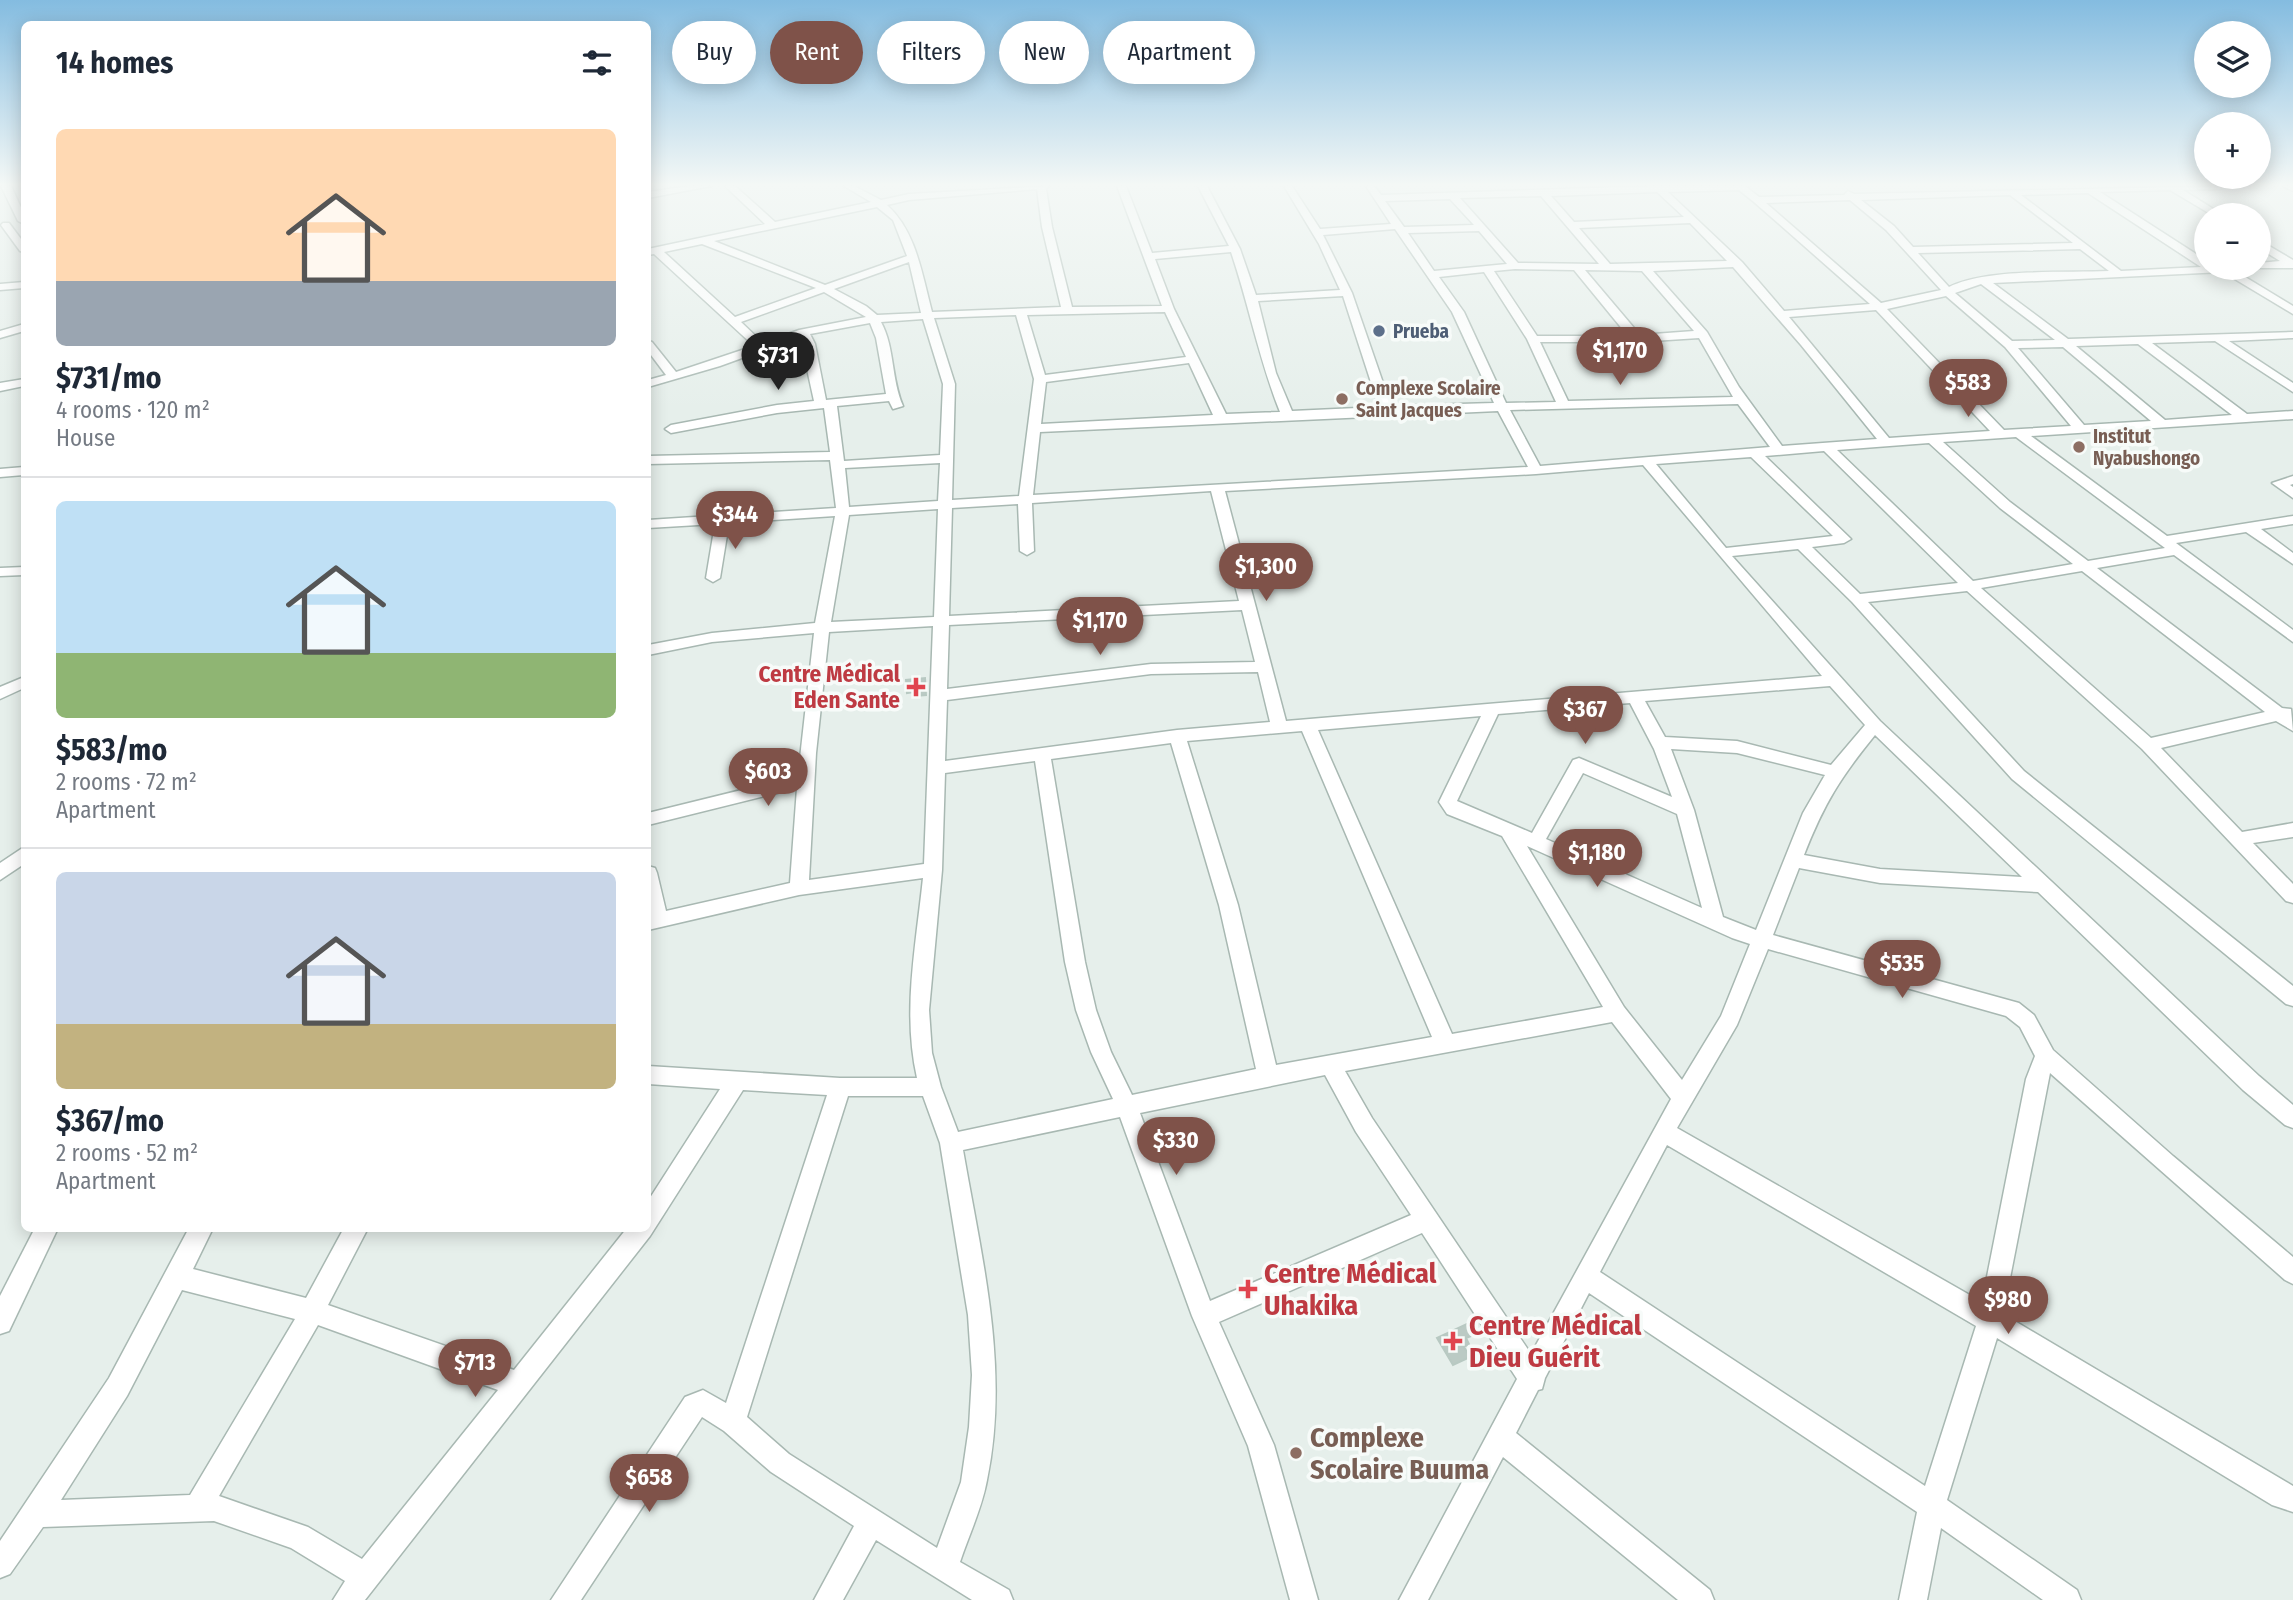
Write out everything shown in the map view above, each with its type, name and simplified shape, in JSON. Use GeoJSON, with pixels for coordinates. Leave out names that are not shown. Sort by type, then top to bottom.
{"type":"FeatureCollection","features":[{"type":"Feature","properties":{"kind":"street"},"geometry":{"type":"LineString","coordinates":[[663,261],[760,346]]}},
{"type":"Feature","properties":{"kind":"street"},"geometry":{"type":"LineString","coordinates":[[671,429],[759,411],[895,401],[886,354],[874,319],[864,310],[823,288],[754,261]]}},
{"type":"Feature","properties":{"kind":"street"},"geometry":{"type":"LineString","coordinates":[[733,321],[902,261]]}},
{"type":"Feature","properties":{"kind":"street"},"geometry":{"type":"LineString","coordinates":[[914,261],[925,296],[927,315],[949,384],[941,695],[933,870],[919,1010],[922,1053],[930,1087],[951,1143],[980,1315],[985,1375],[982,1427],[974,1482],[944,1568]]}},
{"type":"Feature","properties":{"kind":"street"},"geometry":{"type":"LineString","coordinates":[[1055,261],[1068,312]]}},
{"type":"Feature","properties":{"kind":"street"},"geometry":{"type":"LineString","coordinates":[[1151,261],[1169,309],[1221,418]]}},
{"type":"Feature","properties":{"kind":"street"},"geometry":{"type":"LineString","coordinates":[[1239,261],[1252,298],[1270,373],[1288,415]]}},
{"type":"Feature","properties":{"kind":"street"},"geometry":{"type":"LineString","coordinates":[[1331,261],[1347,293],[1385,410]]}},
{"type":"Feature","properties":{"kind":"street"},"geometry":{"type":"LineString","coordinates":[[1424,261],[1468,330],[1502,407],[1536,470]]}},
{"type":"Feature","properties":{"kind":"street"},"geometry":{"type":"LineString","coordinates":[[1510,261],[1515,266]]}},
{"type":"Feature","properties":{"kind":"street"},"geometry":{"type":"LineString","coordinates":[[1601,261],[1606,266]]}},
{"type":"Feature","properties":{"kind":"street"},"geometry":{"type":"LineString","coordinates":[[1735,261],[1784,314],[1886,442]]}},
{"type":"Feature","properties":{"kind":"street"},"geometry":{"type":"LineString","coordinates":[[1826,261],[1879,307],[2000,434]]}},
{"type":"Feature","properties":{"kind":"street"},"geometry":{"type":"LineString","coordinates":[[1922,261],[1948,292],[2009,345],[2081,430]]}},
{"type":"Feature","properties":{"kind":"street"},"geometry":{"type":"LineString","coordinates":[[2102,261],[2118,273]]}},
{"type":"Feature","properties":{"kind":"street"},"geometry":{"type":"LineString","coordinates":[[1434,274],[1515,266],[1645,268],[1738,264]]}},
{"type":"Feature","properties":{"kind":"street"},"geometry":{"type":"LineString","coordinates":[[2271,266],[2292,264]]}},
{"type":"Feature","properties":{"kind":"street"},"geometry":{"type":"LineString","coordinates":[[1575,265],[1637,339]]}},
{"type":"Feature","properties":{"kind":"street"},"geometry":{"type":"LineString","coordinates":[[1486,267],[1533,339],[1564,405]]}},
{"type":"Feature","properties":{"kind":"street"},"geometry":{"type":"LineString","coordinates":[[1645,268],[1703,334],[1740,400],[1778,450]]}},
{"type":"Feature","properties":{"kind":"street"},"geometry":{"type":"LineString","coordinates":[[1784,314],[1879,307],[1948,292],[1966,283],[1983,280],[2194,269]]}},
{"type":"Feature","properties":{"kind":"street"},"geometry":{"type":"LineString","coordinates":[[1983,280],[2067,344],[2164,424]]}},
{"type":"Feature","properties":{"kind":"street"},"geometry":{"type":"LineString","coordinates":[[2243,280],[2293,311]]}},
{"type":"Feature","properties":{"kind":"street"},"geometry":{"type":"LineString","coordinates":[[0,287],[21,285]]}},
{"type":"Feature","properties":{"kind":"street"},"geometry":{"type":"LineString","coordinates":[[1252,298],[1347,293]]}},
{"type":"Feature","properties":{"kind":"street"},"geometry":{"type":"LineString","coordinates":[[651,383],[716,364],[803,332],[874,319],[927,315],[1169,309]]}},
{"type":"Feature","properties":{"kind":"street"},"geometry":{"type":"LineString","coordinates":[[1021,312],[1040,379],[1026,498],[1027,551]]}},
{"type":"Feature","properties":{"kind":"street"},"geometry":{"type":"LineString","coordinates":[[0,335],[21,328]]}},
{"type":"Feature","properties":{"kind":"street"},"geometry":{"type":"LineString","coordinates":[[799,888],[806,780],[822,628],[843,510],[826,404],[803,332]]}},
{"type":"Feature","properties":{"kind":"street"},"geometry":{"type":"LineString","coordinates":[[1533,339],[1637,339],[1703,334]]}},
{"type":"Feature","properties":{"kind":"street"},"geometry":{"type":"LineString","coordinates":[[2009,345],[2293,335]]}},
{"type":"Feature","properties":{"kind":"street"},"geometry":{"type":"LineString","coordinates":[[2216,337],[2293,388]]}},
{"type":"Feature","properties":{"kind":"street"},"geometry":{"type":"LineString","coordinates":[[2141,341],[2245,419]]}},
{"type":"Feature","properties":{"kind":"street"},"geometry":{"type":"LineString","coordinates":[[651,348],[673,376]]}},
{"type":"Feature","properties":{"kind":"street"},"geometry":{"type":"LineString","coordinates":[[1040,379],[1194,359]]}},
{"type":"Feature","properties":{"kind":"street"},"geometry":{"type":"LineString","coordinates":[[0,387],[21,384]]}},
{"type":"Feature","properties":{"kind":"street"},"geometry":{"type":"LineString","coordinates":[[1035,429],[1385,410],[1740,400]]}},
{"type":"Feature","properties":{"kind":"street"},"geometry":{"type":"LineString","coordinates":[[651,524],[1026,498],[1536,470],[1886,442],[2293,415]]}},
{"type":"Feature","properties":{"kind":"street"},"geometry":{"type":"LineString","coordinates":[[2019,433],[2293,637]]}},
{"type":"Feature","properties":{"kind":"street"},"geometry":{"type":"LineString","coordinates":[[1932,439],[2005,505],[2286,713],[2293,725]]}},
{"type":"Feature","properties":{"kind":"street"},"geometry":{"type":"LineString","coordinates":[[1826,447],[1970,586],[2148,745],[2293,896]]}},
{"type":"Feature","properties":{"kind":"street"},"geometry":{"type":"LineString","coordinates":[[1722,553],[1842,540],[1845,537],[1755,452]]}},
{"type":"Feature","properties":{"kind":"street"},"geometry":{"type":"LineString","coordinates":[[651,460],[946,459]]}},
{"type":"Feature","properties":{"kind":"street"},"geometry":{"type":"LineString","coordinates":[[1645,460],[1722,553],[1874,725],[2251,1083],[2293,1118]]}},
{"type":"Feature","properties":{"kind":"street"},"geometry":{"type":"LineString","coordinates":[[0,473],[21,471]]}},
{"type":"Feature","properties":{"kind":"street"},"geometry":{"type":"LineString","coordinates":[[2293,480],[2279,483],[2293,494]]}},
{"type":"Feature","properties":{"kind":"street"},"geometry":{"type":"LineString","coordinates":[[1217,487],[1280,728]]}},
{"type":"Feature","properties":{"kind":"street"},"geometry":{"type":"LineString","coordinates":[[713,579],[723,519]]}},
{"type":"Feature","properties":{"kind":"street"},"geometry":{"type":"LineString","coordinates":[[2165,541],[2293,520]]}},
{"type":"Feature","properties":{"kind":"street"},"geometry":{"type":"LineString","coordinates":[[2250,528],[2293,560]]}},
{"type":"Feature","properties":{"kind":"street"},"geometry":{"type":"LineString","coordinates":[[1800,543],[1857,599],[2018,775],[2293,998]]}},
{"type":"Feature","properties":{"kind":"street"},"geometry":{"type":"LineString","coordinates":[[1857,599],[1970,586],[2179,550]]}},
{"type":"Feature","properties":{"kind":"street"},"geometry":{"type":"LineString","coordinates":[[0,572],[21,571]]}},
{"type":"Feature","properties":{"kind":"street"},"geometry":{"type":"LineString","coordinates":[[651,649],[716,636],[822,628],[1101,610],[1248,605]]}},
{"type":"Feature","properties":{"kind":"street"},"geometry":{"type":"LineString","coordinates":[[941,695],[1151,669],[1264,667]]}},
{"type":"Feature","properties":{"kind":"street"},"geometry":{"type":"LineString","coordinates":[[936,768],[1177,736],[1309,727],[1835,680]]}},
{"type":"Feature","properties":{"kind":"street"},"geometry":{"type":"LineString","coordinates":[[0,694],[21,684]]}},
{"type":"Feature","properties":{"kind":"street"},"geometry":{"type":"LineString","coordinates":[[1634,696],[1672,769],[1715,922]]}},
{"type":"Feature","properties":{"kind":"street"},"geometry":{"type":"LineString","coordinates":[[1492,709],[1448,802],[1452,809],[1536,842],[1739,933],[2012,1009],[2027,1021],[2046,1056],[2165,1163],[2293,1272]]}},
{"type":"Feature","properties":{"kind":"street"},"geometry":{"type":"LineString","coordinates":[[2148,745],[2286,713]]}},
{"type":"Feature","properties":{"kind":"street"},"geometry":{"type":"LineString","coordinates":[[1413,1600],[1663,1131],[1730,1018],[1812,813],[1835,772],[1874,725]]}},
{"type":"Feature","properties":{"kind":"street"},"geometry":{"type":"LineString","coordinates":[[1309,727],[1446,1045]]}},
{"type":"Feature","properties":{"kind":"street"},"geometry":{"type":"LineString","coordinates":[[1177,736],[1226,890],[1255,1007],[1268,1076]]}},
{"type":"Feature","properties":{"kind":"street"},"geometry":{"type":"LineString","coordinates":[[1660,742],[1737,747],[1835,772]]}},
{"type":"Feature","properties":{"kind":"street"},"geometry":{"type":"LineString","coordinates":[[1042,753],[1075,961],[1086,1010],[1101,1052],[1126,1104],[1204,1316],[1261,1445],[1304,1600]]}},
{"type":"Feature","properties":{"kind":"street"},"geometry":{"type":"LineString","coordinates":[[1536,842],[1579,764],[1685,810]]}},
{"type":"Feature","properties":{"kind":"street"},"geometry":{"type":"LineString","coordinates":[[651,819],[806,780]]}},
{"type":"Feature","properties":{"kind":"street"},"geometry":{"type":"LineString","coordinates":[[2237,839],[2293,830]]}},
{"type":"Feature","properties":{"kind":"street"},"geometry":{"type":"LineString","coordinates":[[1509,832],[1617,1013],[1682,1097]]}},
{"type":"Feature","properties":{"kind":"street"},"geometry":{"type":"LineString","coordinates":[[0,873],[21,856]]}},
{"type":"Feature","properties":{"kind":"street"},"geometry":{"type":"LineString","coordinates":[[1795,860],[1880,876],[2045,885]]}},
{"type":"Feature","properties":{"kind":"street"},"geometry":{"type":"LineString","coordinates":[[651,902],[653,922],[799,888],[933,870]]}},
{"type":"Feature","properties":{"kind":"street"},"geometry":{"type":"LineString","coordinates":[[951,1143],[1268,1076],[1617,1013]]}},
{"type":"Feature","properties":{"kind":"street"},"geometry":{"type":"LineString","coordinates":[[1913,1600],[1932,1506],[1990,1320],[2037,1079],[2046,1056]]}},
{"type":"Feature","properties":{"kind":"street"},"geometry":{"type":"LineString","coordinates":[[1331,1065],[1364,1125],[1532,1380]]}},
{"type":"Feature","properties":{"kind":"street"},"geometry":{"type":"LineString","coordinates":[[651,1075],[840,1087],[930,1087]]}},
{"type":"Feature","properties":{"kind":"street"},"geometry":{"type":"LineString","coordinates":[[651,1214],[737,1081]]}},
{"type":"Feature","properties":{"kind":"street"},"geometry":{"type":"LineString","coordinates":[[733,1422],[840,1087]]}},
{"type":"Feature","properties":{"kind":"street"},"geometry":{"type":"LineString","coordinates":[[1663,1131],[1990,1320],[2281,1496],[2293,1499]]}},
{"type":"Feature","properties":{"kind":"street"},"geometry":{"type":"LineString","coordinates":[[1204,1316],[1425,1220]]}},
{"type":"Feature","properties":{"kind":"street"},"geometry":{"type":"LineString","coordinates":[[0,1322],[45,1232]]}},
{"type":"Feature","properties":{"kind":"street"},"geometry":{"type":"LineString","coordinates":[[0,1564],[36,1514],[118,1387],[200,1232]]}},
{"type":"Feature","properties":{"kind":"street"},"geometry":{"type":"LineString","coordinates":[[198,1507],[355,1232]]}},
{"type":"Feature","properties":{"kind":"street"},"geometry":{"type":"LineString","coordinates":[[347,1600],[637,1232]]}},
{"type":"Feature","properties":{"kind":"street"},"geometry":{"type":"LineString","coordinates":[[176,1277],[311,1311],[517,1384]]}},
{"type":"Feature","properties":{"kind":"street"},"geometry":{"type":"LineString","coordinates":[[1586,1278],[1932,1506],[2067,1600]]}},
{"type":"Feature","properties":{"kind":"street"},"geometry":{"type":"LineString","coordinates":[[565,1600],[694,1406],[703,1403],[733,1422],[780,1462],[944,1568],[999,1600]]}},
{"type":"Feature","properties":{"kind":"street"},"geometry":{"type":"LineString","coordinates":[[1501,1438],[1700,1600]]}},
{"type":"Feature","properties":{"kind":"street"},"geometry":{"type":"LineString","coordinates":[[36,1514],[214,1508],[298,1537],[365,1577]]}},
{"type":"Feature","properties":{"kind":"street"},"geometry":{"type":"LineString","coordinates":[[828,1600],[872,1521]]}},
{"type":"Feature","properties":{"kind":"building","name":"Centre Médical Eden Sante"},"geometry":{"type":"Polygon","coordinates":[[[925,678],[926,695],[915,696],[914,692],[907,693],[906,680],[925,678]]]}},
{"type":"Feature","properties":{"kind":"building","name":"Centre Médical Dieu Guérit"},"geometry":{"type":"Polygon","coordinates":[[[1469,1323],[1476,1334],[1466,1338],[1469,1344],[1464,1347],[1470,1357],[1453,1365],[1437,1338],[1469,1323]]]}},
{"type":"Feature","properties":{"kind":"place","name":"Prueba"},"geometry":{"type":"Point","coordinates":[1379,331]}},
{"type":"Feature","properties":{"kind":"place","name":"Complexe Scolaire Saint Jacques"},"geometry":{"type":"Point","coordinates":[1342,399]}},
{"type":"Feature","properties":{"kind":"place","name":"Institut Nyabushongo"},"geometry":{"type":"Point","coordinates":[2079,447]}},
{"type":"Feature","properties":{"kind":"place","name":"Centre Médical Eden Sante"},"geometry":{"type":"Point","coordinates":[916,687]}},
{"type":"Feature","properties":{"kind":"place","name":"Centre Médical Uhakika"},"geometry":{"type":"Point","coordinates":[1248,1289]}},
{"type":"Feature","properties":{"kind":"place","name":"Centre Médical Dieu Guérit"},"geometry":{"type":"Point","coordinates":[1453,1341]}},
{"type":"Feature","properties":{"kind":"place","name":"Complexe Scolaire Buuma"},"geometry":{"type":"Point","coordinates":[1296,1453]}}]}
